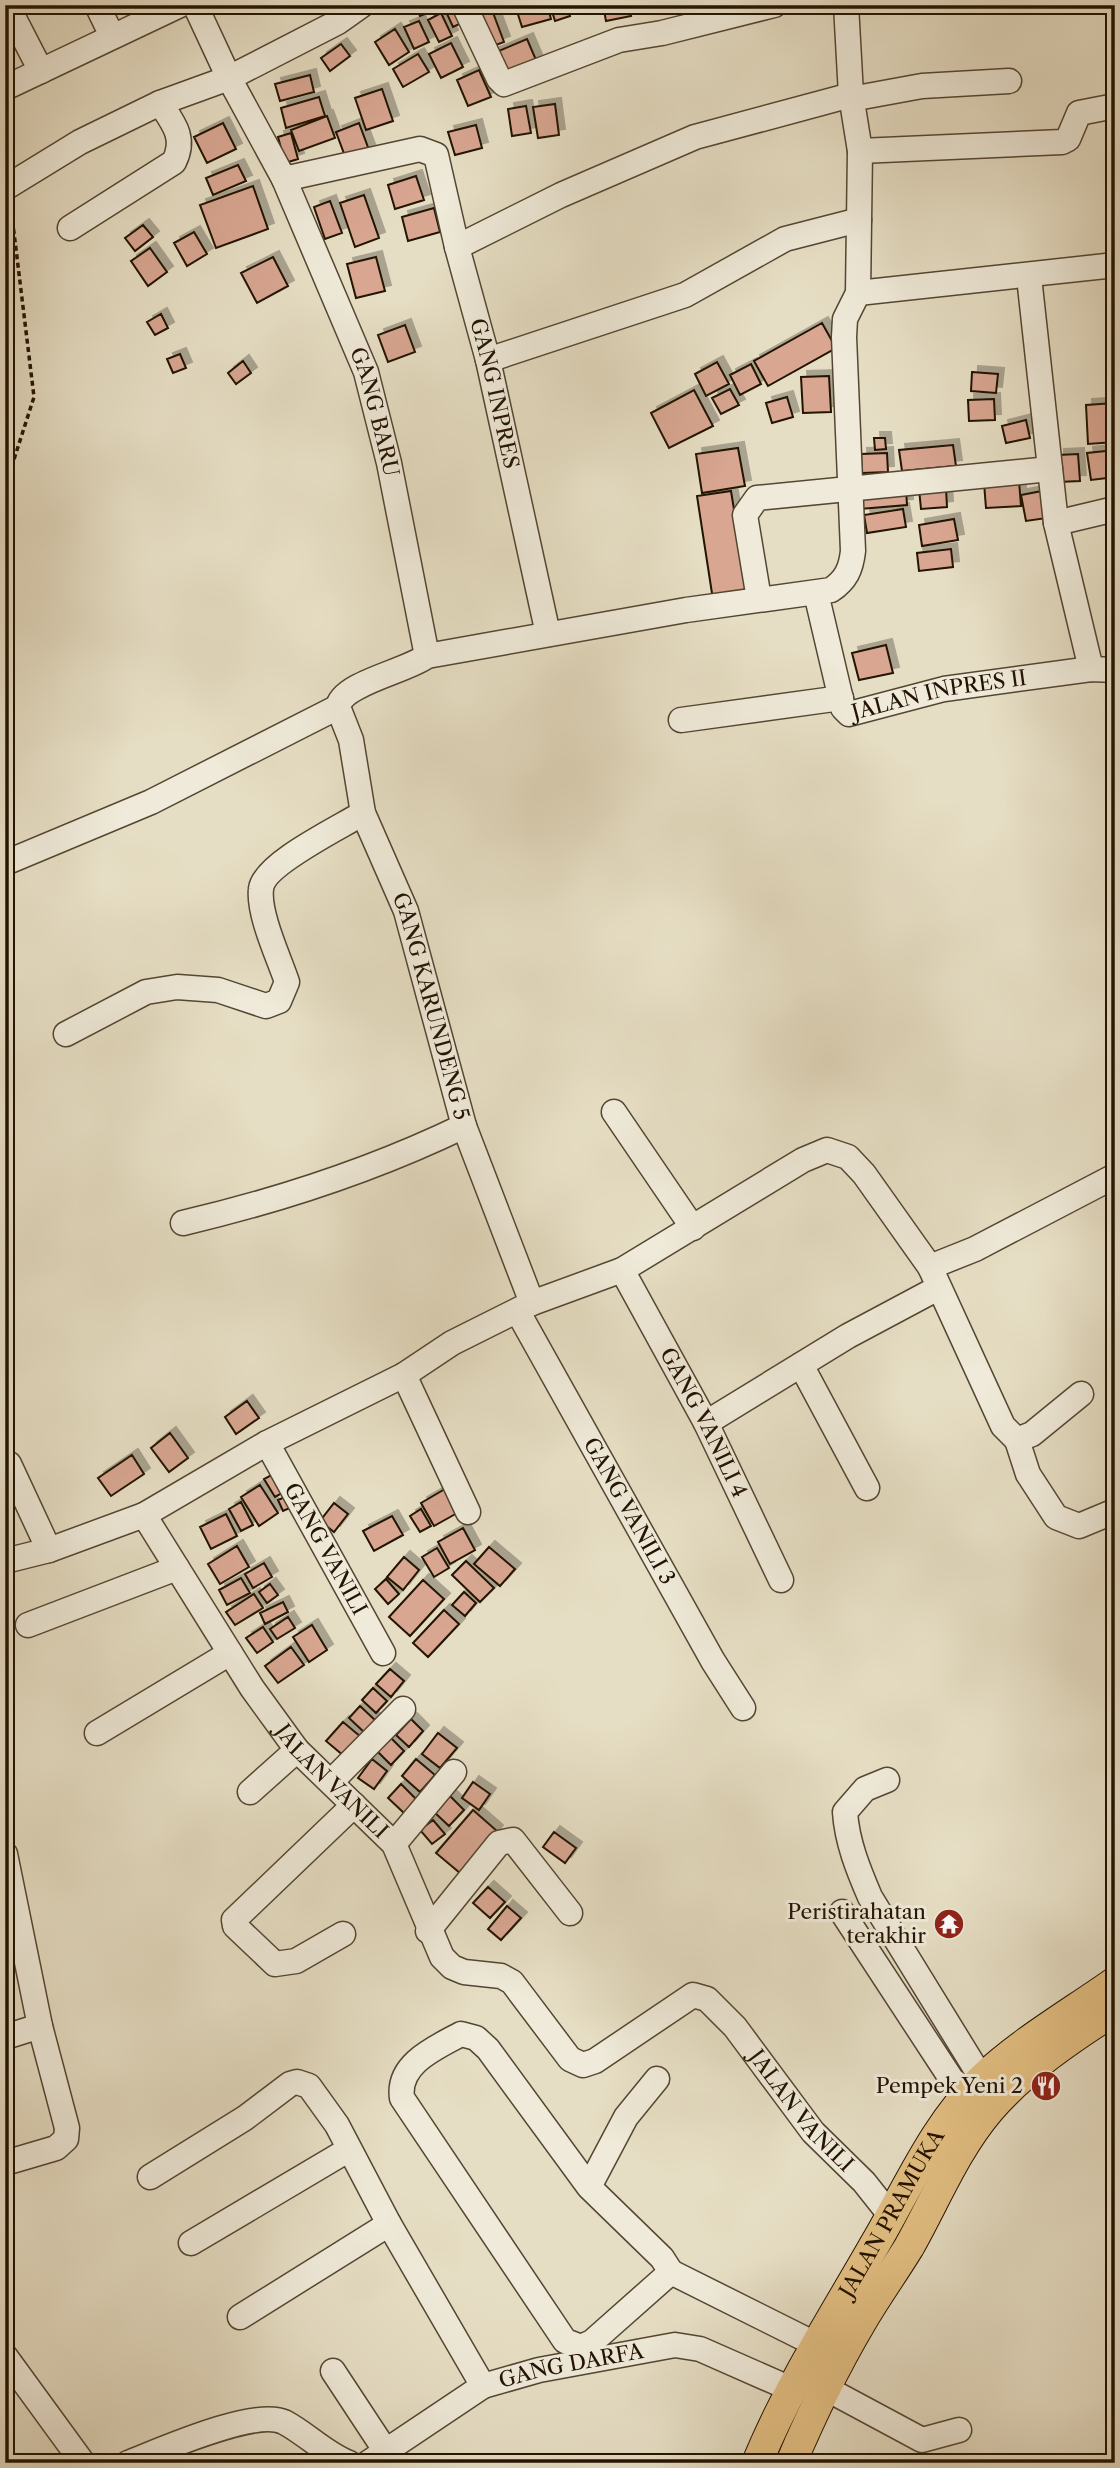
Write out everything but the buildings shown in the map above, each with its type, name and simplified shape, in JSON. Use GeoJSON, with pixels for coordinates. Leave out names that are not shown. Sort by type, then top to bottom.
{"type":"FeatureCollection","features":[{"type":"Feature","properties":{"kind":"main road","name":"JALAN PRAMUKA"},"geometry":{"type":"LineString","coordinates":[[757,2463],[815,2344],[943,2127],[976,2086],[1115,1982]]}},
{"type":"Feature","properties":{"kind":"main road","name":"JALAN PRAMUKA"},"geometry":{"type":"LineString","coordinates":[[791,2463],[860,2325],[909,2247],[970,2135],[990,2109],[1026,2076],[1073,2037],[1115,2010]]}},
{"type":"Feature","properties":{"kind":"street"},"geometry":{"type":"LineString","coordinates":[[7,5],[41,71]]}},
{"type":"Feature","properties":{"kind":"street"},"geometry":{"type":"LineString","coordinates":[[97,5],[112,36]]}},
{"type":"Feature","properties":{"kind":"street"},"geometry":{"type":"LineString","coordinates":[[5,88],[180,5]]}},
{"type":"Feature","properties":{"kind":"street","name":"GANG BARU"},"geometry":{"type":"LineString","coordinates":[[195,5],[229,78],[284,179],[366,372],[389,463],[427,656]]}},
{"type":"Feature","properties":{"kind":"street"},"geometry":{"type":"LineString","coordinates":[[7,187],[80,142],[160,103],[229,78],[338,22],[362,5]]}},
{"type":"Feature","properties":{"kind":"street"},"geometry":{"type":"LineString","coordinates":[[464,5],[499,79],[504,84],[619,40],[662,33],[774,5]]}},
{"type":"Feature","properties":{"kind":"street"},"geometry":{"type":"LineString","coordinates":[[5,863],[151,802],[338,707],[339,699],[349,689],[413,667],[427,656],[759,599],[816,593],[831,590],[843,582],[851,567],[844,326],[858,293],[860,151],[851,97],[846,5]]}},
{"type":"Feature","properties":{"kind":"street"},"geometry":{"type":"LineString","coordinates":[[457,247],[540,205],[695,137],[851,97],[922,86],[1010,81]]}},
{"type":"Feature","properties":{"kind":"street"},"geometry":{"type":"LineString","coordinates":[[70,228],[174,162],[181,149],[179,131],[160,103]]}},
{"type":"Feature","properties":{"kind":"street"},"geometry":{"type":"LineString","coordinates":[[860,151],[1062,142],[1068,139],[1079,113],[1115,106]]}},
{"type":"Feature","properties":{"kind":"street","name":"GANG INPRES"},"geometry":{"type":"LineString","coordinates":[[284,179],[420,149],[436,155],[457,247],[488,360],[548,634]]}},
{"type":"Feature","properties":{"kind":"street"},"geometry":{"type":"LineString","coordinates":[[488,360],[685,295],[785,239],[859,220]]}},
{"type":"Feature","properties":{"kind":"street"},"geometry":{"type":"LineString","coordinates":[[858,293],[1029,277],[1115,265]]}},
{"type":"Feature","properties":{"kind":"street"},"geometry":{"type":"LineString","coordinates":[[1029,277],[1056,523],[1103,669]]}},
{"type":"Feature","properties":{"kind":"street"},"geometry":{"type":"LineString","coordinates":[[759,599],[745,515],[747,508],[764,495],[1050,468]]}},
{"type":"Feature","properties":{"kind":"street"},"geometry":{"type":"LineString","coordinates":[[1056,523],[1115,509]]}},
{"type":"Feature","properties":{"kind":"street","name":"JALAN INPRES II"},"geometry":{"type":"LineString","coordinates":[[816,593],[845,712],[852,714],[944,690],[1103,669]]}},
{"type":"Feature","properties":{"kind":"street"},"geometry":{"type":"LineString","coordinates":[[681,720],[841,698]]}},
{"type":"Feature","properties":{"kind":"street","name":"GANG KARUNDENG 5"},"geometry":{"type":"LineString","coordinates":[[338,707],[351,740],[363,813],[406,911],[464,1126],[525,1308]]}},
{"type":"Feature","properties":{"kind":"street"},"geometry":{"type":"LineString","coordinates":[[66,1034],[146,992],[167,988],[218,990],[266,1006],[279,1001],[287,982],[264,911],[261,889],[264,881],[276,866],[363,813]]}},
{"type":"Feature","properties":{"kind":"street"},"geometry":{"type":"LineString","coordinates":[[614,1112],[693,1228]]}},
{"type":"Feature","properties":{"kind":"street"},"geometry":{"type":"LineString","coordinates":[[183,1223],[330,1184],[403,1156],[464,1126]]}},
{"type":"Feature","properties":{"kind":"street"},"geometry":{"type":"LineString","coordinates":[[5,1561],[49,1550],[144,1515],[267,1443],[404,1375],[452,1343],[525,1308],[622,1270],[803,1160],[827,1150],[848,1157],[864,1174],[934,1278],[1003,1426],[1017,1440],[1028,1474],[1056,1517],[1079,1526],[1115,1511]]}},
{"type":"Feature","properties":{"kind":"street"},"geometry":{"type":"LineString","coordinates":[[706,1423],[801,1365],[975,1249],[1115,1176]]}},
{"type":"Feature","properties":{"kind":"street","name":"GANG VANILI 4"},"geometry":{"type":"LineString","coordinates":[[622,1270],[706,1423],[781,1580]]}},
{"type":"Feature","properties":{"kind":"street","name":"GANG VANILI 3"},"geometry":{"type":"LineString","coordinates":[[525,1308],[713,1661],[743,1707]]}},
{"type":"Feature","properties":{"kind":"street"},"geometry":{"type":"LineString","coordinates":[[801,1365],[867,1488]]}},
{"type":"Feature","properties":{"kind":"street"},"geometry":{"type":"LineString","coordinates":[[404,1375],[468,1512]]}},
{"type":"Feature","properties":{"kind":"street"},"geometry":{"type":"LineString","coordinates":[[1017,1440],[1032,1434],[1081,1394]]}},
{"type":"Feature","properties":{"kind":"street","name":"GANG VANILI"},"geometry":{"type":"LineString","coordinates":[[267,1443],[383,1653]]}},
{"type":"Feature","properties":{"kind":"street"},"geometry":{"type":"LineString","coordinates":[[9,1464],[49,1550]]}},
{"type":"Feature","properties":{"kind":"street","name":"JALAN VANILI"},"geometry":{"type":"LineString","coordinates":[[144,1515],[230,1653],[297,1750],[394,1844],[428,1931],[442,1957],[452,1967],[464,1972],[501,1976],[512,1982],[577,2064],[595,2061],[694,1995],[707,1999],[735,2027],[813,2133],[864,2182],[891,2216]]}},
{"type":"Feature","properties":{"kind":"street"},"geometry":{"type":"LineString","coordinates":[[28,1625],[177,1568]]}},
{"type":"Feature","properties":{"kind":"street"},"geometry":{"type":"LineString","coordinates":[[97,1733],[230,1653]]}},
{"type":"Feature","properties":{"kind":"street"},"geometry":{"type":"LineString","coordinates":[[331,1782],[403,1709]]}},
{"type":"Feature","properties":{"kind":"street"},"geometry":{"type":"LineString","coordinates":[[250,1791],[297,1750]]}},
{"type":"Feature","properties":{"kind":"street"},"geometry":{"type":"LineString","coordinates":[[394,1844],[454,1772]]}},
{"type":"Feature","properties":{"kind":"street"},"geometry":{"type":"LineString","coordinates":[[887,1780],[865,1789],[853,1799],[845,1812],[846,1833],[870,1897],[976,2086]]}},
{"type":"Feature","properties":{"kind":"street"},"geometry":{"type":"LineString","coordinates":[[343,1934],[296,1961],[275,1964],[235,1926],[234,1920],[354,1805]]}},
{"type":"Feature","properties":{"kind":"street"},"geometry":{"type":"LineString","coordinates":[[428,1931],[499,1843],[506,1840],[513,1840],[570,1913]]}},
{"type":"Feature","properties":{"kind":"street"},"geometry":{"type":"LineString","coordinates":[[5,1854],[12,1934],[67,2128],[66,2139],[57,2148],[5,2163]]}},
{"type":"Feature","properties":{"kind":"street"},"geometry":{"type":"LineString","coordinates":[[842,1912],[952,2080],[976,2086]]}},
{"type":"Feature","properties":{"kind":"street"},"geometry":{"type":"LineString","coordinates":[[5,2037],[40,2026]]}},
{"type":"Feature","properties":{"kind":"street"},"geometry":{"type":"LineString","coordinates":[[671,2272],[592,2342],[581,2347],[565,2341],[402,2098],[400,2087],[407,2070],[428,2052],[461,2034],[476,2038],[488,2049],[589,2187],[662,2258],[671,2272],[815,2344]]}},
{"type":"Feature","properties":{"kind":"street"},"geometry":{"type":"LineString","coordinates":[[589,2187],[626,2117],[657,2079]]}},
{"type":"Feature","properties":{"kind":"street"},"geometry":{"type":"LineString","coordinates":[[150,2177],[297,2082],[309,2086],[337,2125],[389,2224],[483,2386]]}},
{"type":"Feature","properties":{"kind":"street"},"geometry":{"type":"LineString","coordinates":[[191,2243],[348,2150]]}},
{"type":"Feature","properties":{"kind":"street"},"geometry":{"type":"LineString","coordinates":[[240,2317],[389,2224]]}},
{"type":"Feature","properties":{"kind":"street","name":"GANG DARFA"},"geometry":{"type":"LineString","coordinates":[[376,2456],[483,2386],[540,2371],[675,2344],[700,2349],[791,2389]]}},
{"type":"Feature","properties":{"kind":"street"},"geometry":{"type":"LineString","coordinates":[[5,2356],[83,2463]]}},
{"type":"Feature","properties":{"kind":"street"},"geometry":{"type":"LineString","coordinates":[[333,2371],[376,2456]]}},
{"type":"Feature","properties":{"kind":"street"},"geometry":{"type":"LineString","coordinates":[[827,2389],[922,2440],[959,2431]]}},
{"type":"Feature","properties":{"kind":"street"},"geometry":{"type":"LineString","coordinates":[[128,2463],[205,2433],[268,2418],[283,2421],[348,2463]]}},
{"type":"Feature","properties":{"kind":"path"},"geometry":{"type":"LineString","coordinates":[[5,509],[8,478],[34,397],[7,187]]}},
{"type":"Feature","properties":{"kind":"place","name":"Peristirahatan terakhir"},"geometry":{"type":"Point","coordinates":[949,1924]}},
{"type":"Feature","properties":{"kind":"place","name":"Pempek Yeni 2"},"geometry":{"type":"Point","coordinates":[1046,2086]}}]}
